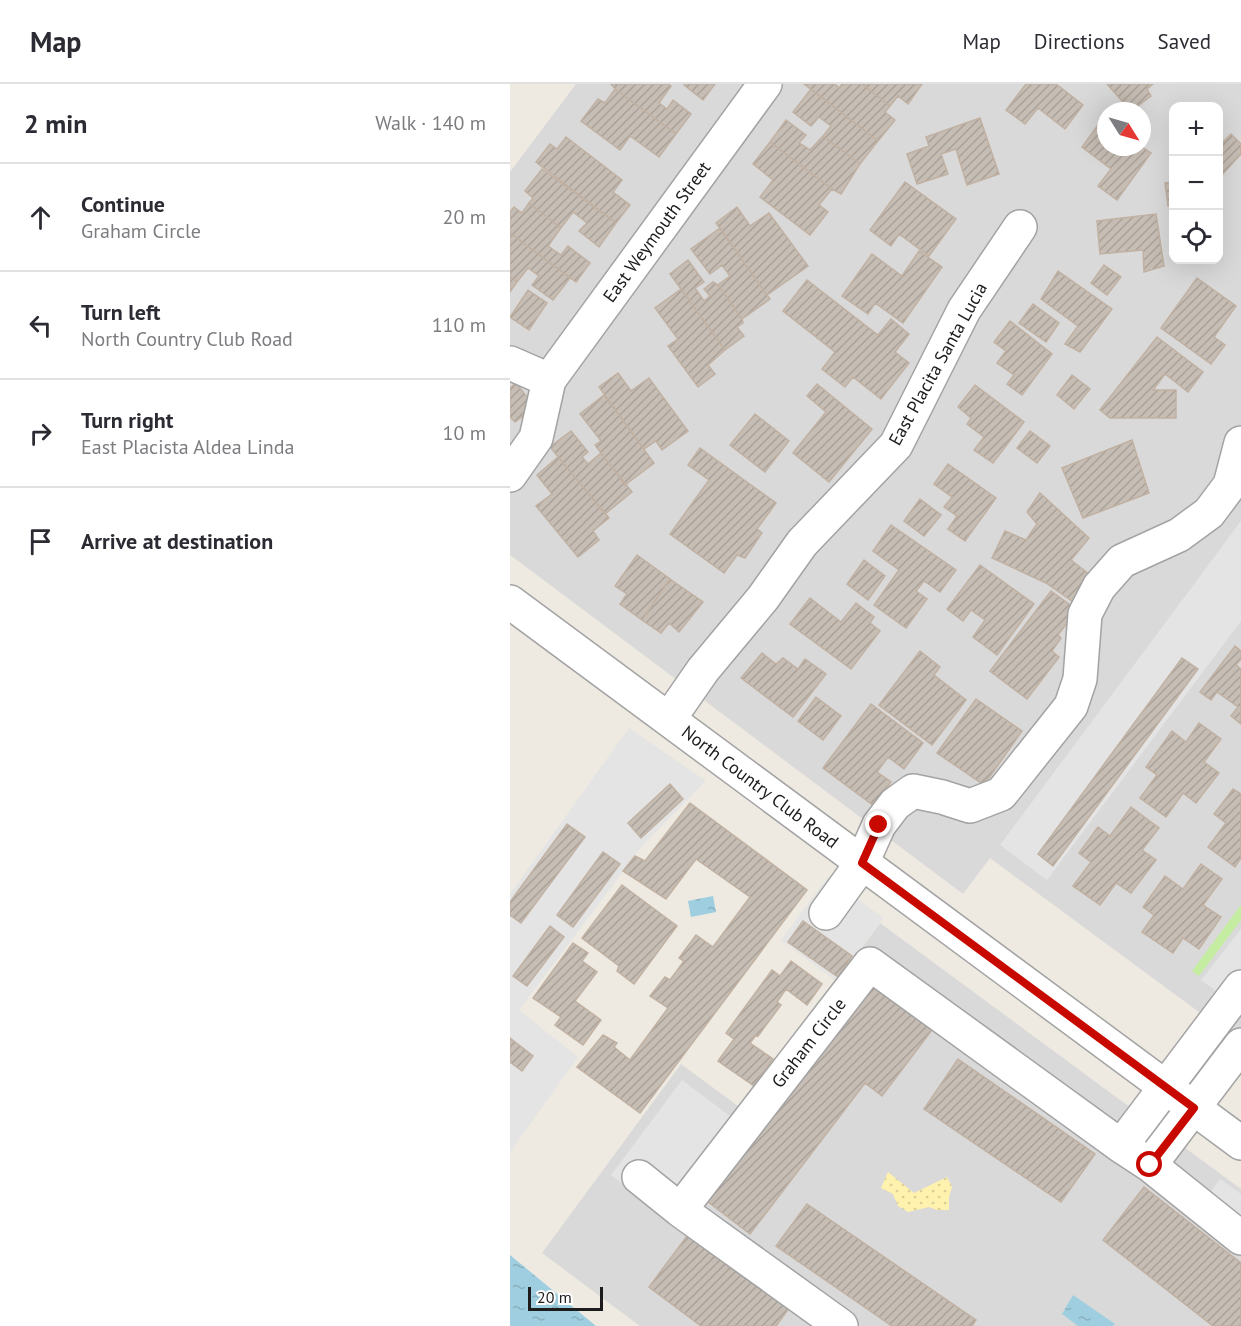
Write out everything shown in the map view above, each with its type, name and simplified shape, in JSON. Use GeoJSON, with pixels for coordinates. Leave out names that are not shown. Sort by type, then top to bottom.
{"type":"FeatureCollection","features":[{"type":"Feature","properties":{"kind":"street","name":"East Weymouth Street"},"geometry":{"type":"LineString","coordinates":[[510,475],[536,438],[549,380],[765,84]]}},
{"type":"Feature","properties":{"kind":"street","name":"East Placita Santa Lucia"},"geometry":{"type":"LineString","coordinates":[[669,719],[703,670],[763,598],[802,543],[896,445],[964,310],[1020,227]]}},
{"type":"Feature","properties":{"kind":"street"},"geometry":{"type":"LineString","coordinates":[[510,363],[549,380]]}},
{"type":"Feature","properties":{"kind":"street"},"geometry":{"type":"LineString","coordinates":[[826,914],[862,863],[879,825],[895,804],[913,791],[970,806],[1001,794],[1071,706],[1080,679],[1085,614],[1099,587],[1122,561],[1179,536],[1209,513],[1230,485],[1241,442]]}},
{"type":"Feature","properties":{"kind":"street","name":"North Country Club Road"},"geometry":{"type":"LineString","coordinates":[[510,602],[1241,1143]]}},
{"type":"Feature","properties":{"kind":"street","name":"Graham Circle"},"geometry":{"type":"LineString","coordinates":[[680,1210],[870,964],[1150,1165],[1241,1238]]}},
{"type":"Feature","properties":{"kind":"street"},"geometry":{"type":"LineString","coordinates":[[1121,1146],[1241,987]]}},
{"type":"Feature","properties":{"kind":"street"},"geometry":{"type":"LineString","coordinates":[[1150,1165],[1241,1045]]}},
{"type":"Feature","properties":{"kind":"street"},"geometry":{"type":"LineString","coordinates":[[639,1178],[841,1326]]}},
{"type":"Feature","properties":{"kind":"shaded area"},"geometry":{"type":"Polygon","coordinates":[[[576,84],[1241,84],[1241,1043],[990,858],[963,894],[510,555],[510,172],[576,84]]]}},
{"type":"Feature","properties":{"kind":"shaded area"},"geometry":{"type":"Polygon","coordinates":[[[1241,521],[1241,621],[1047,880],[1000,845],[1241,521]]]}},
{"type":"Feature","properties":{"kind":"shaded area"},"geometry":{"type":"Polygon","coordinates":[[[629,728],[706,781],[643,845],[519,1010],[578,1057],[510,1152],[510,894],[629,728]]]}},
{"type":"Feature","properties":{"kind":"shaded area"},"geometry":{"type":"Polygon","coordinates":[[[828,877],[883,918],[836,981],[781,940],[828,877]]]}},
{"type":"Feature","properties":{"kind":"shaded area"},"geometry":{"type":"Polygon","coordinates":[[[880,923],[1241,1189],[1241,1326],[640,1326],[542,1253],[681,1064],[742,1109],[880,923]]]}},
{"type":"Feature","properties":{"kind":"shaded area"},"geometry":{"type":"Polygon","coordinates":[[[1241,929],[1241,1009],[1201,980],[1241,929]]]}},
{"type":"Feature","properties":{"kind":"shaded area"},"geometry":{"type":"Polygon","coordinates":[[[682,1080],[734,1119],[663,1214],[611,1175],[682,1080]]]}},
{"type":"Feature","properties":{"kind":"shaded area"},"geometry":{"type":"Polygon","coordinates":[[[1220,1179],[1241,1194],[1241,1218],[1209,1194],[1220,1179]]]}},
{"type":"Feature","properties":{"kind":"green space"},"geometry":{"type":"Polygon","coordinates":[[[1241,905],[1241,920],[1199,976],[1192,971],[1241,905]]]}},
{"type":"Feature","properties":{"kind":"sand"},"geometry":{"type":"Polygon","coordinates":[[[888,1172],[914,1193],[947,1177],[952,1187],[949,1210],[929,1207],[908,1212],[898,1206],[893,1194],[881,1188],[888,1172]]]}},
{"type":"Feature","properties":{"kind":"water"},"geometry":{"type":"Polygon","coordinates":[[[713,896],[716,912],[691,917],[688,901],[713,896]]]}},
{"type":"Feature","properties":{"kind":"water"},"geometry":{"type":"Polygon","coordinates":[[[510,1255],[596,1326],[510,1326],[510,1255]]]}},
{"type":"Feature","properties":{"kind":"water"},"geometry":{"type":"Polygon","coordinates":[[[1073,1295],[1115,1324],[1113,1326],[1078,1326],[1062,1314],[1073,1295]]]}},
{"type":"Feature","properties":{"kind":"building"},"geometry":{"type":"Polygon","coordinates":[[[611,84],[668,84],[671,86],[659,103],[667,109],[673,100],[691,114],[676,134],[611,84]]]}},
{"type":"Feature","properties":{"kind":"building"},"geometry":{"type":"Polygon","coordinates":[[[685,84],[715,84],[703,100],[685,84]]]}},
{"type":"Feature","properties":{"kind":"building"},"geometry":{"type":"Polygon","coordinates":[[[804,84],[835,84],[839,88],[842,84],[862,84],[890,106],[885,112],[895,120],[878,141],[804,84]]]}},
{"type":"Feature","properties":{"kind":"building"},"geometry":{"type":"Polygon","coordinates":[[[862,84],[922,84],[908,104],[898,96],[890,106],[862,84]]]}},
{"type":"Feature","properties":{"kind":"building"},"geometry":{"type":"Polygon","coordinates":[[[1026,84],[1056,84],[1083,105],[1065,129],[1038,108],[1025,124],[1006,110],[1026,84]]]}},
{"type":"Feature","properties":{"kind":"building"},"geometry":{"type":"Polygon","coordinates":[[[1107,84],[1153,84],[1147,89],[1151,96],[1143,102],[1123,102],[1107,84]]]}},
{"type":"Feature","properties":{"kind":"building"},"geometry":{"type":"Polygon","coordinates":[[[615,89],[676,134],[659,157],[630,136],[620,150],[581,121],[598,99],[605,103],[615,89]]]}},
{"type":"Feature","properties":{"kind":"building"},"geometry":{"type":"Polygon","coordinates":[[[811,89],[878,141],[860,164],[823,136],[831,126],[819,117],[811,126],[793,112],[811,89]]]}},
{"type":"Feature","properties":{"kind":"building"},"geometry":{"type":"Polygon","coordinates":[[[980,118],[999,174],[967,185],[956,149],[941,154],[948,174],[917,184],[907,154],[929,146],[926,137],[980,118]]]}},
{"type":"Feature","properties":{"kind":"building"},"geometry":{"type":"Polygon","coordinates":[[[786,120],[806,135],[799,143],[810,150],[823,136],[860,164],[841,194],[770,142],[786,120]]]}},
{"type":"Feature","properties":{"kind":"building"},"geometry":{"type":"Polygon","coordinates":[[[1097,126],[1097,156],[1149,156],[1117,200],[1098,186],[1111,169],[1082,147],[1097,126]]]}},
{"type":"Feature","properties":{"kind":"building"},"geometry":{"type":"Polygon","coordinates":[[[1231,134],[1241,144],[1241,154],[1223,174],[1223,156],[1223,142],[1231,134]]]}},
{"type":"Feature","properties":{"kind":"building"},"geometry":{"type":"Polygon","coordinates":[[[566,137],[622,180],[613,192],[630,205],[616,223],[536,162],[550,144],[557,149],[566,137]]]}},
{"type":"Feature","properties":{"kind":"building"},"geometry":{"type":"Polygon","coordinates":[[[770,142],[832,189],[819,205],[828,212],[810,235],[760,197],[773,180],[753,164],[770,142]]]}},
{"type":"Feature","properties":{"kind":"building"},"geometry":{"type":"Polygon","coordinates":[[[542,169],[616,223],[599,247],[579,231],[587,223],[573,212],[561,228],[529,203],[533,198],[525,191],[542,169]]]}},
{"type":"Feature","properties":{"kind":"building"},"geometry":{"type":"Polygon","coordinates":[[[905,182],[956,219],[929,256],[899,234],[891,246],[870,230],[905,182]]]}},
{"type":"Feature","properties":{"kind":"building"},"geometry":{"type":"Polygon","coordinates":[[[1165,183],[1169,183],[1168,206],[1165,183]]]}},
{"type":"Feature","properties":{"kind":"building"},"geometry":{"type":"Polygon","coordinates":[[[529,203],[561,228],[548,246],[561,255],[568,246],[590,263],[576,282],[510,233],[510,212],[514,207],[522,213],[529,203]]]}},
{"type":"Feature","properties":{"kind":"building"},"geometry":{"type":"Polygon","coordinates":[[[737,207],[750,226],[769,213],[808,266],[767,295],[716,223],[737,207]]]}},
{"type":"Feature","properties":{"kind":"building"},"geometry":{"type":"Polygon","coordinates":[[[1156,214],[1164,266],[1144,272],[1143,250],[1100,254],[1097,221],[1156,214]]]}},
{"type":"Feature","properties":{"kind":"building"},"geometry":{"type":"Polygon","coordinates":[[[720,228],[770,299],[742,319],[718,285],[730,276],[722,265],[710,274],[691,249],[720,228]]]}},
{"type":"Feature","properties":{"kind":"building"},"geometry":{"type":"Polygon","coordinates":[[[510,233],[570,278],[553,300],[532,285],[539,276],[528,268],[517,282],[510,276],[510,233]]]}},
{"type":"Feature","properties":{"kind":"building"},"geometry":{"type":"Polygon","coordinates":[[[919,251],[942,267],[903,323],[875,303],[868,314],[842,296],[872,254],[902,276],[919,251]]]}},
{"type":"Feature","properties":{"kind":"building"},"geometry":{"type":"Polygon","coordinates":[[[688,260],[704,282],[695,288],[704,301],[710,296],[704,289],[713,282],[718,285],[742,319],[743,323],[737,327],[744,336],[725,350],[670,274],[688,260]]]}},
{"type":"Feature","properties":{"kind":"building"},"geometry":{"type":"Polygon","coordinates":[[[1104,265],[1121,277],[1107,295],[1091,283],[1104,265]]]}},
{"type":"Feature","properties":{"kind":"building"},"geometry":{"type":"Polygon","coordinates":[[[1058,271],[1112,309],[1080,352],[1065,344],[1078,326],[1041,299],[1058,271]]]}},
{"type":"Feature","properties":{"kind":"building"},"geometry":{"type":"Polygon","coordinates":[[[510,276],[517,282],[510,292],[510,276]]]}},
{"type":"Feature","properties":{"kind":"building"},"geometry":{"type":"Polygon","coordinates":[[[1197,278],[1236,306],[1214,337],[1225,345],[1211,364],[1161,328],[1197,278]]]}},
{"type":"Feature","properties":{"kind":"building"},"geometry":{"type":"Polygon","coordinates":[[[807,280],[878,335],[891,319],[909,334],[895,352],[909,363],[881,399],[853,377],[845,387],[822,369],[835,352],[783,311],[807,280]]]}},
{"type":"Feature","properties":{"kind":"building"},"geometry":{"type":"Polygon","coordinates":[[[681,289],[725,350],[708,365],[715,374],[698,387],[668,346],[678,339],[655,308],[681,289]]]}},
{"type":"Feature","properties":{"kind":"building"},"geometry":{"type":"Polygon","coordinates":[[[528,290],[547,303],[529,330],[510,317],[528,290]]]}},
{"type":"Feature","properties":{"kind":"building"},"geometry":{"type":"Polygon","coordinates":[[[1033,304],[1059,323],[1046,342],[1019,323],[1033,304]]]}},
{"type":"Feature","properties":{"kind":"building"},"geometry":{"type":"Polygon","coordinates":[[[1010,321],[1052,354],[1022,395],[1007,384],[1014,375],[997,363],[1006,351],[994,342],[1010,321]]]}},
{"type":"Feature","properties":{"kind":"building"},"geometry":{"type":"Polygon","coordinates":[[[1157,337],[1203,372],[1188,392],[1165,374],[1153,390],[1176,390],[1176,418],[1110,418],[1100,410],[1157,337]]]}},
{"type":"Feature","properties":{"kind":"building"},"geometry":{"type":"Polygon","coordinates":[[[618,373],[631,391],[649,378],[688,431],[662,450],[656,441],[644,449],[599,387],[618,373]]]}},
{"type":"Feature","properties":{"kind":"building"},"geometry":{"type":"Polygon","coordinates":[[[1072,375],[1090,389],[1074,409],[1057,395],[1072,375]]]}},
{"type":"Feature","properties":{"kind":"building"},"geometry":{"type":"Polygon","coordinates":[[[516,383],[535,407],[515,422],[510,417],[510,388],[516,383]]]}},
{"type":"Feature","properties":{"kind":"building"},"geometry":{"type":"Polygon","coordinates":[[[817,384],[872,429],[829,482],[793,453],[826,412],[807,396],[817,384]]]}},
{"type":"Feature","properties":{"kind":"building"},"geometry":{"type":"Polygon","coordinates":[[[975,385],[1024,422],[993,463],[974,450],[984,437],[967,424],[971,418],[958,407],[975,385]]]}},
{"type":"Feature","properties":{"kind":"building"},"geometry":{"type":"Polygon","coordinates":[[[604,395],[654,463],[625,485],[595,445],[601,441],[580,414],[604,395]]]}},
{"type":"Feature","properties":{"kind":"building"},"geometry":{"type":"Polygon","coordinates":[[[755,414],[789,441],[765,472],[730,445],[755,414]]]}},
{"type":"Feature","properties":{"kind":"building"},"geometry":{"type":"Polygon","coordinates":[[[571,431],[588,452],[582,457],[588,464],[601,453],[632,492],[605,514],[550,447],[571,431]]]}},
{"type":"Feature","properties":{"kind":"building"},"geometry":{"type":"Polygon","coordinates":[[[1030,431],[1050,446],[1037,463],[1017,448],[1030,431]]]}},
{"type":"Feature","properties":{"kind":"building"},"geometry":{"type":"Polygon","coordinates":[[[1132,440],[1149,493],[1083,518],[1062,468],[1132,440]]]}},
{"type":"Feature","properties":{"kind":"building"},"geometry":{"type":"Polygon","coordinates":[[[700,448],[776,503],[757,529],[762,533],[745,558],[737,555],[724,573],[670,534],[709,480],[688,465],[700,448]]]}},
{"type":"Feature","properties":{"kind":"building"},"geometry":{"type":"Polygon","coordinates":[[[558,457],[609,518],[593,531],[599,540],[578,557],[536,506],[552,494],[537,475],[558,457]]]}},
{"type":"Feature","properties":{"kind":"building"},"geometry":{"type":"Polygon","coordinates":[[[948,464],[996,498],[965,541],[948,529],[957,516],[944,507],[952,497],[934,484],[948,464]]]}},
{"type":"Feature","properties":{"kind":"building"},"geometry":{"type":"Polygon","coordinates":[[[1040,493],[1089,538],[1071,560],[1094,578],[1072,601],[1046,583],[992,558],[1005,531],[1026,540],[1037,524],[1027,512],[1040,493]]]}},
{"type":"Feature","properties":{"kind":"building"},"geometry":{"type":"Polygon","coordinates":[[[920,499],[941,515],[924,536],[904,521],[920,499]]]}},
{"type":"Feature","properties":{"kind":"building"},"geometry":{"type":"Polygon","coordinates":[[[891,525],[956,570],[940,592],[924,581],[916,591],[927,599],[906,628],[874,605],[899,570],[873,551],[891,525]]]}},
{"type":"Feature","properties":{"kind":"building"},"geometry":{"type":"Polygon","coordinates":[[[637,555],[670,579],[642,620],[620,604],[627,594],[615,586],[637,555]]]}},
{"type":"Feature","properties":{"kind":"building"},"geometry":{"type":"Polygon","coordinates":[[[864,560],[885,576],[868,600],[847,584],[864,560]]]}},
{"type":"Feature","properties":{"kind":"building"},"geometry":{"type":"Polygon","coordinates":[[[980,565],[1034,604],[997,655],[973,637],[985,620],[971,610],[963,621],[947,609],[980,565]]]}},
{"type":"Feature","properties":{"kind":"building"},"geometry":{"type":"Polygon","coordinates":[[[670,579],[703,602],[679,632],[669,623],[661,633],[642,620],[670,579]]]}},
{"type":"Feature","properties":{"kind":"building"},"geometry":{"type":"Polygon","coordinates":[[[1051,591],[1077,610],[1058,635],[1061,638],[1052,651],[1059,657],[1027,699],[990,671],[1051,591]]]}},
{"type":"Feature","properties":{"kind":"building"},"geometry":{"type":"Polygon","coordinates":[[[810,598],[841,622],[856,603],[874,617],[870,623],[880,631],[851,669],[790,624],[810,598]]]}},
{"type":"Feature","properties":{"kind":"building"},"geometry":{"type":"Polygon","coordinates":[[[1235,646],[1241,651],[1241,659],[1236,665],[1241,669],[1241,724],[1231,716],[1238,707],[1217,692],[1211,700],[1200,692],[1235,646]]]}},
{"type":"Feature","properties":{"kind":"building"},"geometry":{"type":"Polygon","coordinates":[[[920,651],[940,667],[934,675],[966,700],[932,745],[879,705],[920,651]]]}},
{"type":"Feature","properties":{"kind":"building"},"geometry":{"type":"Polygon","coordinates":[[[762,653],[776,664],[783,658],[798,669],[805,659],[826,674],[793,717],[741,678],[762,653]]]}},
{"type":"Feature","properties":{"kind":"building"},"geometry":{"type":"Polygon","coordinates":[[[1182,658],[1198,669],[1053,866],[1038,854],[1182,658]]]}},
{"type":"Feature","properties":{"kind":"building"},"geometry":{"type":"Polygon","coordinates":[[[816,697],[841,716],[823,740],[798,721],[816,697]]]}},
{"type":"Feature","properties":{"kind":"building"},"geometry":{"type":"Polygon","coordinates":[[[976,699],[1022,731],[984,785],[937,753],[976,699]]]}},
{"type":"Feature","properties":{"kind":"building"},"geometry":{"type":"Polygon","coordinates":[[[871,704],[923,743],[904,769],[888,757],[877,772],[891,782],[874,806],[823,768],[871,704]]]}},
{"type":"Feature","properties":{"kind":"building"},"geometry":{"type":"Polygon","coordinates":[[[1199,723],[1221,739],[1204,762],[1219,773],[1196,803],[1183,793],[1166,817],[1140,798],[1157,775],[1146,767],[1172,731],[1186,742],[1199,723]]]}},
{"type":"Feature","properties":{"kind":"building"},"geometry":{"type":"Polygon","coordinates":[[[670,784],[683,799],[641,838],[628,823],[670,784]]]}},
{"type":"Feature","properties":{"kind":"building"},"geometry":{"type":"Polygon","coordinates":[[[1233,789],[1241,794],[1241,858],[1235,867],[1208,847],[1226,823],[1214,814],[1233,789]]]}},
{"type":"Feature","properties":{"kind":"building"},"geometry":{"type":"Polygon","coordinates":[[[690,803],[807,890],[640,1113],[577,1067],[603,1035],[617,1043],[614,1047],[630,1060],[668,1008],[650,996],[665,977],[670,980],[684,961],[679,958],[696,935],[713,947],[750,897],[696,859],[666,899],[623,871],[635,856],[645,861],[690,803]]]}},
{"type":"Feature","properties":{"kind":"building"},"geometry":{"type":"Polygon","coordinates":[[[1131,807],[1159,828],[1142,850],[1156,860],[1131,893],[1116,883],[1100,905],[1073,886],[1091,862],[1079,853],[1098,827],[1110,836],[1131,807]]]}},
{"type":"Feature","properties":{"kind":"building"},"geometry":{"type":"Polygon","coordinates":[[[567,824],[585,837],[521,923],[510,915],[510,902],[567,824]]]}},
{"type":"Feature","properties":{"kind":"building"},"geometry":{"type":"Polygon","coordinates":[[[603,852],[620,864],[573,927],[557,915],[603,852]]]}},
{"type":"Feature","properties":{"kind":"building"},"geometry":{"type":"Polygon","coordinates":[[[1201,864],[1222,879],[1203,905],[1221,917],[1199,949],[1183,938],[1173,953],[1142,932],[1154,915],[1143,907],[1165,876],[1183,889],[1201,864]]]}},
{"type":"Feature","properties":{"kind":"building"},"geometry":{"type":"Polygon","coordinates":[[[622,885],[677,926],[634,984],[617,971],[619,966],[582,938],[622,885]]]}},
{"type":"Feature","properties":{"kind":"building"},"geometry":{"type":"Polygon","coordinates":[[[803,921],[852,956],[838,977],[788,942],[803,921]]]}},
{"type":"Feature","properties":{"kind":"building"},"geometry":{"type":"Polygon","coordinates":[[[550,926],[564,937],[527,986],[513,976],[550,926]]]}},
{"type":"Feature","properties":{"kind":"building"},"geometry":{"type":"Polygon","coordinates":[[[573,943],[588,953],[582,961],[597,972],[575,1001],[601,1020],[583,1045],[555,1025],[561,1017],[533,998],[573,943]]]}},
{"type":"Feature","properties":{"kind":"building"},"geometry":{"type":"Polygon","coordinates":[[[791,961],[822,984],[807,1005],[786,989],[777,1002],[781,1005],[750,1043],[773,1059],[754,1086],[718,1061],[734,1039],[726,1033],[772,970],[780,976],[791,961]]]}},
{"type":"Feature","properties":{"kind":"building"},"geometry":{"type":"Polygon","coordinates":[[[873,985],[932,1030],[882,1096],[865,1083],[750,1234],[707,1201],[873,985]]]}},
{"type":"Feature","properties":{"kind":"building"},"geometry":{"type":"Polygon","coordinates":[[[510,1038],[533,1056],[522,1071],[510,1062],[510,1038]]]}},
{"type":"Feature","properties":{"kind":"building"},"geometry":{"type":"Polygon","coordinates":[[[958,1059],[1095,1154],[1061,1202],[924,1109],[958,1059]]]}},
{"type":"Feature","properties":{"kind":"building"},"geometry":{"type":"Polygon","coordinates":[[[1144,1187],[1241,1263],[1241,1326],[1213,1326],[1103,1240],[1144,1187]]]}},
{"type":"Feature","properties":{"kind":"building"},"geometry":{"type":"Polygon","coordinates":[[[807,1204],[976,1320],[972,1326],[892,1326],[776,1246],[807,1204]]]}},
{"type":"Feature","properties":{"kind":"building"},"geometry":{"type":"Polygon","coordinates":[[[690,1232],[790,1307],[776,1326],[701,1326],[649,1287],[690,1232]]]}},
{"type":"Feature","properties":{"kind":"route"},"geometry":{"type":"LineString","coordinates":[[879,825],[862,863],[1194,1108],[1150,1165]]}}]}
